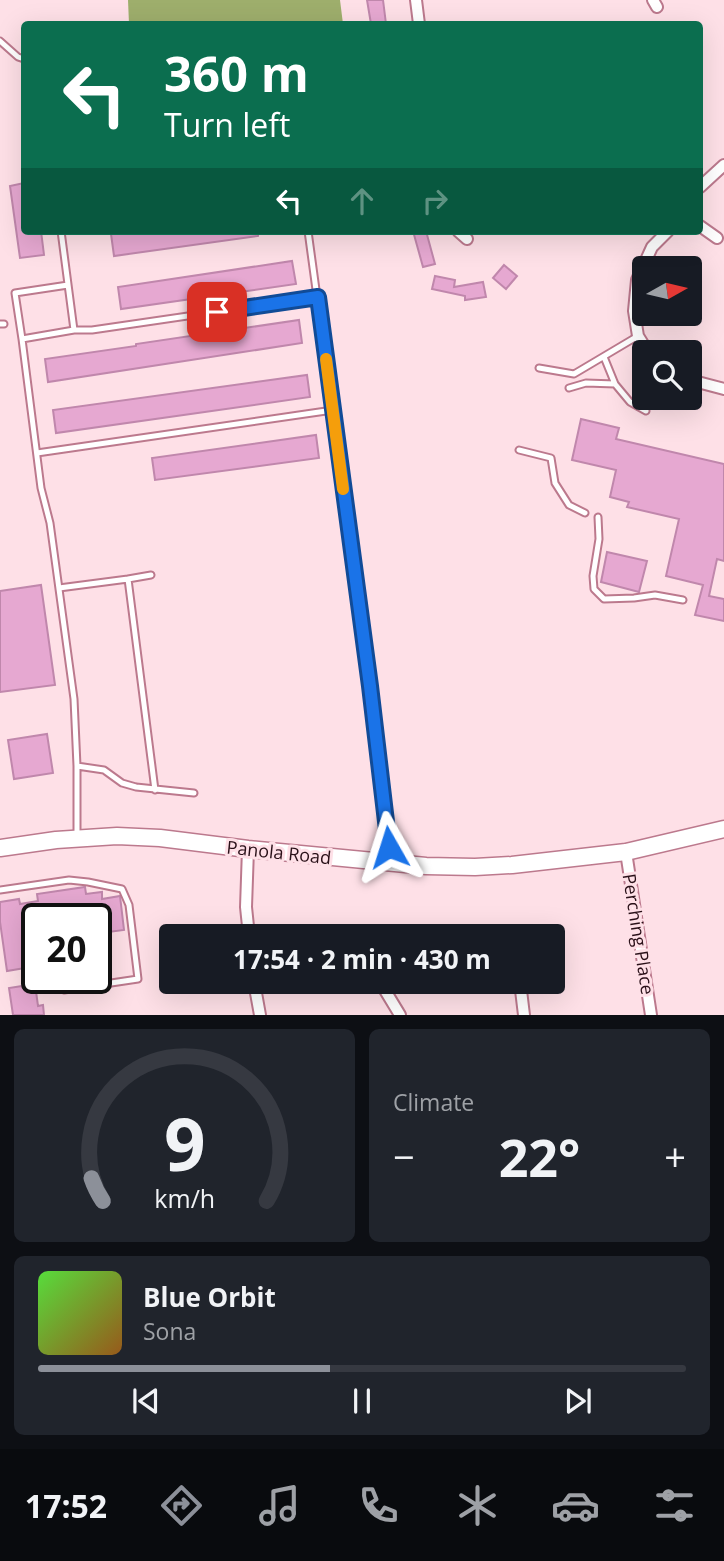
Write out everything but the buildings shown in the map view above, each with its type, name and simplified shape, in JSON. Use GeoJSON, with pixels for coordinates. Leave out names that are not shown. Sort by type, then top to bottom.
{"type":"FeatureCollection","features":[{"type":"Feature","properties":{"kind":"main road","name":"Panola Road"},"geometry":{"type":"LineString","coordinates":[[0,848],[117,836],[438,866],[512,865],[626,852],[724,829]]}},
{"type":"Feature","properties":{"kind":"street"},"geometry":{"type":"LineString","coordinates":[[416,0],[419,21]]}},
{"type":"Feature","properties":{"kind":"street"},"geometry":{"type":"LineString","coordinates":[[703,184],[724,165]]}},
{"type":"Feature","properties":{"kind":"street"},"geometry":{"type":"LineString","coordinates":[[703,228],[717,238]]}},
{"type":"Feature","properties":{"kind":"street"},"geometry":{"type":"LineString","coordinates":[[640,340],[634,310],[637,280],[652,247],[664,235]]}},
{"type":"Feature","properties":{"kind":"street"},"geometry":{"type":"LineString","coordinates":[[702,383],[724,389]]}},
{"type":"Feature","properties":{"kind":"street"},"geometry":{"type":"LineString","coordinates":[[248,849],[248,924]]}},
{"type":"Feature","properties":{"kind":"street","name":"Perching Place"},"geometry":{"type":"LineString","coordinates":[[626,852],[651,1015]]}},
{"type":"Feature","properties":{"kind":"street"},"geometry":{"type":"LineString","coordinates":[[256,994],[260,1015]]}},
{"type":"Feature","properties":{"kind":"street"},"geometry":{"type":"LineString","coordinates":[[387,994],[400,1015]]}},
{"type":"Feature","properties":{"kind":"street"},"geometry":{"type":"LineString","coordinates":[[521,994],[524,1015]]}},
{"type":"Feature","properties":{"kind":"lane"},"geometry":{"type":"LineString","coordinates":[[0,41],[21,58]]}},
{"type":"Feature","properties":{"kind":"lane"},"geometry":{"type":"LineString","coordinates":[[62,235],[74,330]]}},
{"type":"Feature","properties":{"kind":"lane"},"geometry":{"type":"LineString","coordinates":[[309,235],[370,686],[390,862]]}},
{"type":"Feature","properties":{"kind":"lane"},"geometry":{"type":"LineString","coordinates":[[68,285],[15,293],[41,488],[50,523],[74,699],[77,839]]}},
{"type":"Feature","properties":{"kind":"lane"},"geometry":{"type":"LineString","coordinates":[[22,339],[318,297]]}},
{"type":"Feature","properties":{"kind":"lane"},"geometry":{"type":"LineString","coordinates":[[540,368],[574,374],[638,336]]}},
{"type":"Feature","properties":{"kind":"lane"},"geometry":{"type":"LineString","coordinates":[[604,357],[615,384],[630,402],[646,411]]}},
{"type":"Feature","properties":{"kind":"lane"},"geometry":{"type":"LineString","coordinates":[[569,388],[586,383],[615,384]]}},
{"type":"Feature","properties":{"kind":"lane"},"geometry":{"type":"LineString","coordinates":[[37,453],[332,410]]}},
{"type":"Feature","properties":{"kind":"lane"},"geometry":{"type":"LineString","coordinates":[[519,450],[551,458],[555,483],[569,505],[585,513]]}},
{"type":"Feature","properties":{"kind":"lane"},"geometry":{"type":"LineString","coordinates":[[598,517],[599,539],[593,576],[594,589],[604,599],[655,595],[683,600]]}},
{"type":"Feature","properties":{"kind":"lane"},"geometry":{"type":"LineString","coordinates":[[59,588],[151,576]]}},
{"type":"Feature","properties":{"kind":"lane"},"geometry":{"type":"LineString","coordinates":[[128,579],[155,789]]}},
{"type":"Feature","properties":{"kind":"lane"},"geometry":{"type":"LineString","coordinates":[[77,766],[104,770],[122,783],[136,787],[194,793]]}},
{"type":"Feature","properties":{"kind":"lane"},"geometry":{"type":"LineString","coordinates":[[0,890],[69,880],[122,889],[129,905],[138,979],[112,983]]}},
{"type":"Feature","properties":{"kind":"green space"},"geometry":{"type":"Polygon","coordinates":[[[128,0],[340,0],[343,21],[129,21],[128,0]]]}},
{"type":"Feature","properties":{"kind":"slow traffic"},"geometry":{"type":"LineString","coordinates":[[326,359],[343,489]]}},
{"type":"Feature","properties":{"kind":"route"},"geometry":{"type":"LineString","coordinates":[[217,312],[318,297],[389,847]]}}]}
